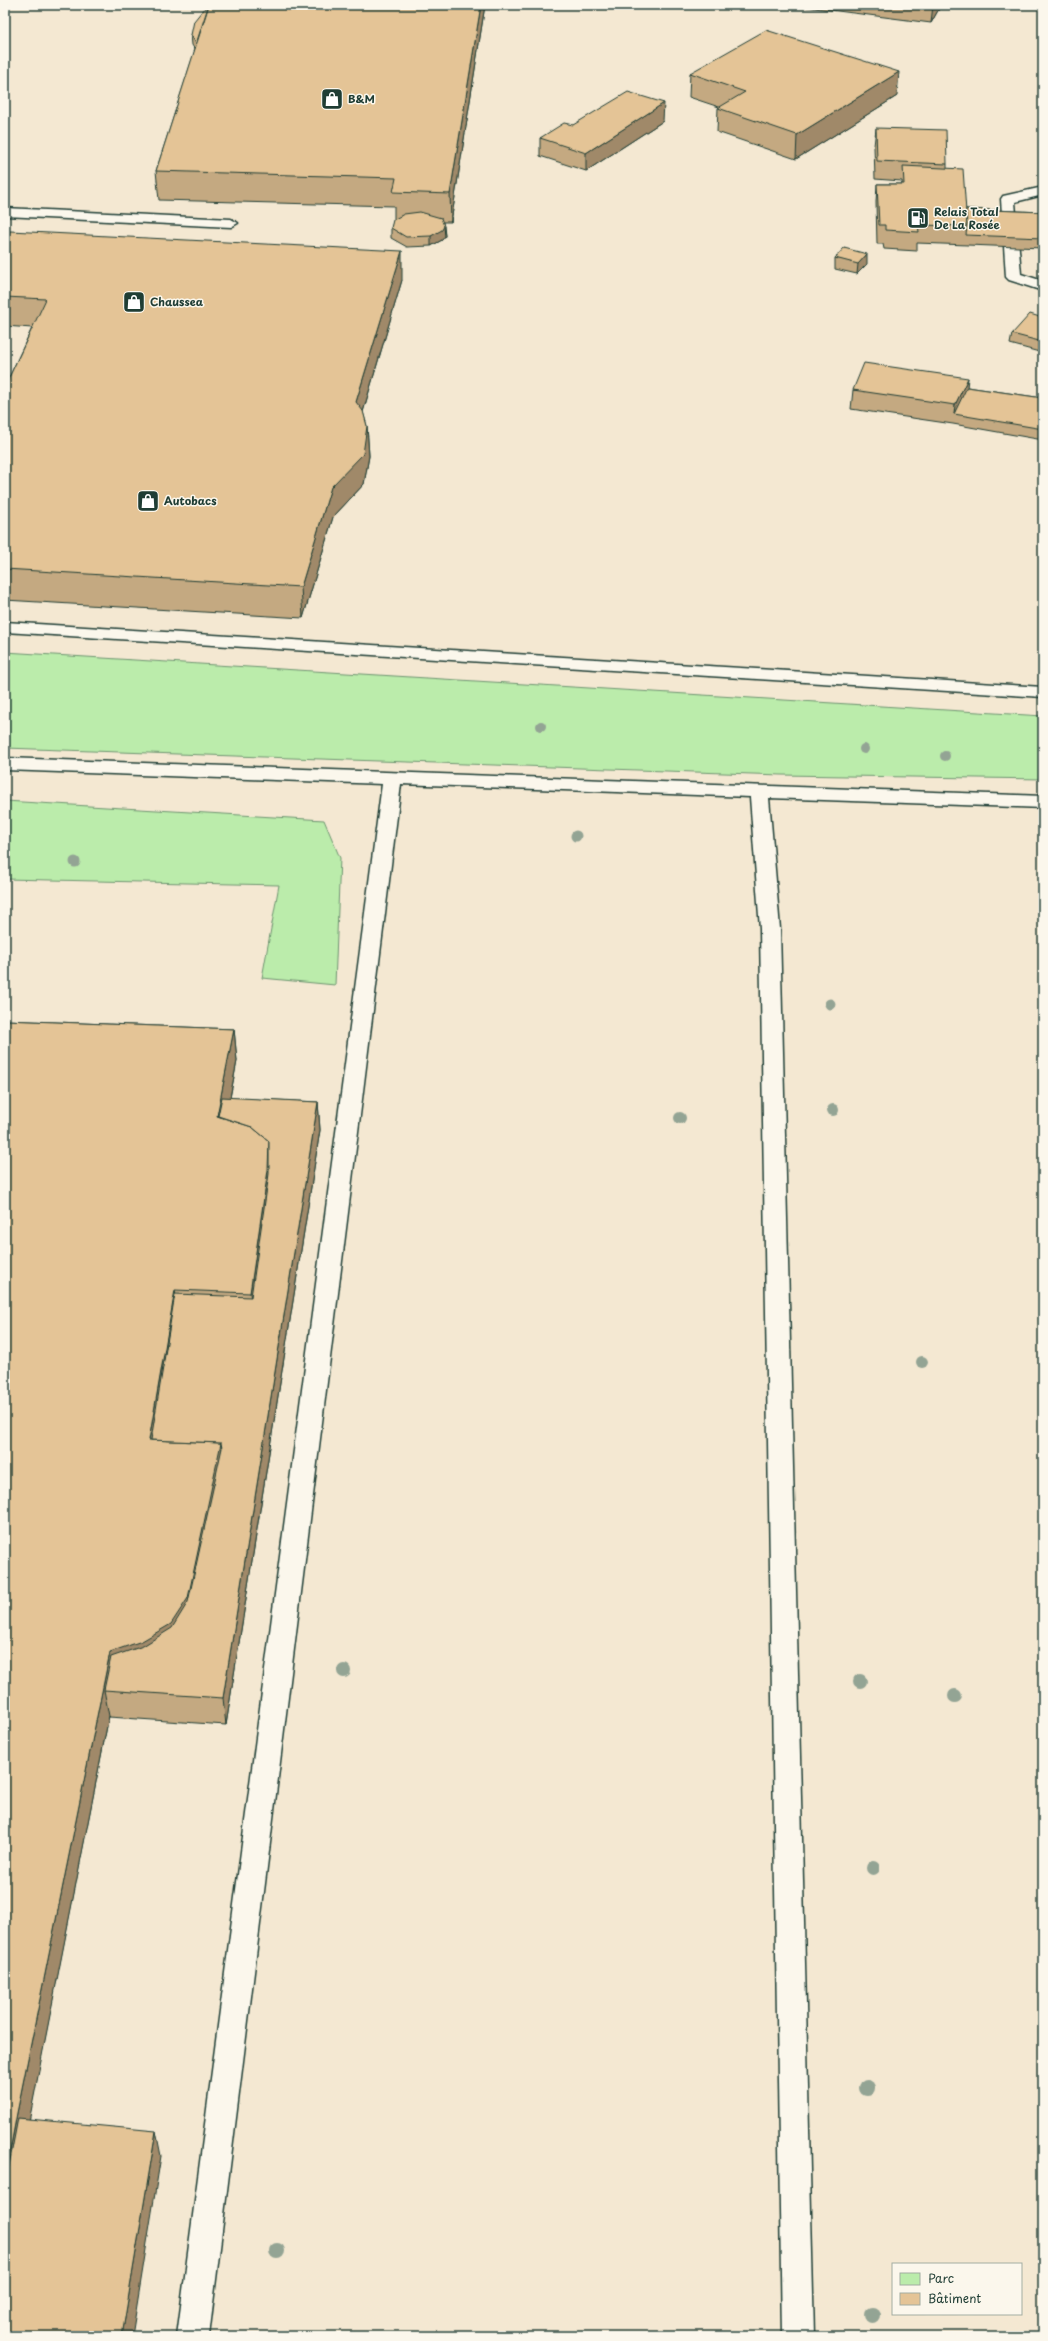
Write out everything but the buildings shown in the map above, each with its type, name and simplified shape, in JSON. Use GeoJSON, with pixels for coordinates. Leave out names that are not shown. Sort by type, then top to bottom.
{"type":"FeatureCollection","features":[{"type":"Feature","properties":{"kind":"lane"},"geometry":{"type":"LineString","coordinates":[[1043,190],[1008,198],[1014,277],[1043,286]]}},
{"type":"Feature","properties":{"kind":"lane"},"geometry":{"type":"LineString","coordinates":[[5,212],[231,223]]}},
{"type":"Feature","properties":{"kind":"lane"},"geometry":{"type":"LineString","coordinates":[[5,627],[1043,692]]}},
{"type":"Feature","properties":{"kind":"lane"},"geometry":{"type":"LineString","coordinates":[[5,764],[1043,802]]}},
{"type":"Feature","properties":{"kind":"lane"},"geometry":{"type":"LineString","coordinates":[[193,2336],[392,778]]}},
{"type":"Feature","properties":{"kind":"lane"},"geometry":{"type":"LineString","coordinates":[[759,792],[770,929],[798,2336]]}},
{"type":"Feature","properties":{"kind":"shaded area"},"geometry":{"type":"Polygon","coordinates":[[[5,5],[1043,5],[1043,2336],[5,2336],[5,5]]]}},
{"type":"Feature","properties":{"kind":"green space"},"geometry":{"type":"Polygon","coordinates":[[[5,652],[1043,716],[1043,779],[781,775],[5,748],[5,652]]]}},
{"type":"Feature","properties":{"kind":"green space"},"geometry":{"type":"Polygon","coordinates":[[[5,801],[324,820],[340,858],[335,985],[262,978],[279,885],[5,879],[5,801]]]}},
{"type":"Feature","properties":{"kind":"place","name":"B&M"},"geometry":{"type":"Point","coordinates":[332,99]}},
{"type":"Feature","properties":{"kind":"place","name":"Relais Total De La Rosée"},"geometry":{"type":"Point","coordinates":[918,218]}},
{"type":"Feature","properties":{"kind":"place","name":"Chaussea"},"geometry":{"type":"Point","coordinates":[134,302]}},
{"type":"Feature","properties":{"kind":"place","name":"Autobacs"},"geometry":{"type":"Point","coordinates":[148,501]}}]}
